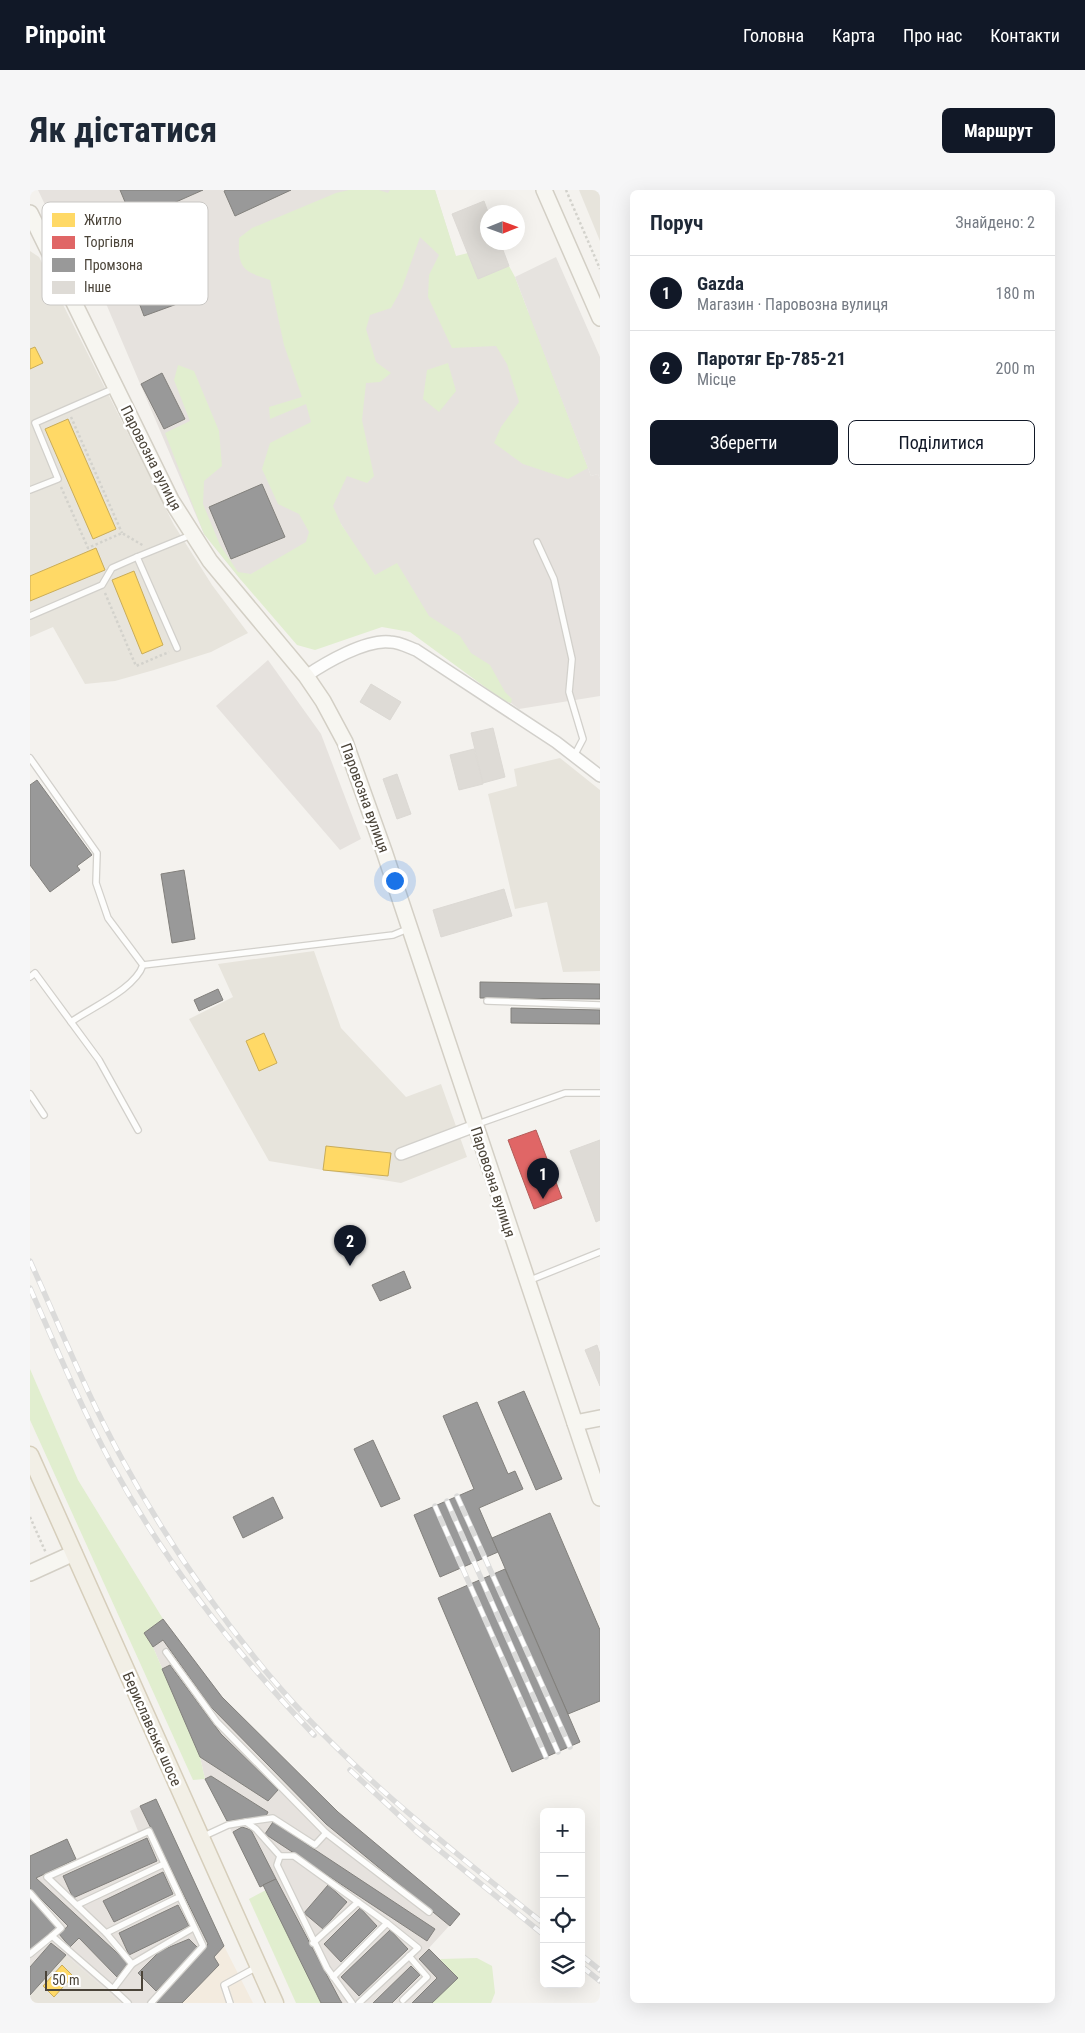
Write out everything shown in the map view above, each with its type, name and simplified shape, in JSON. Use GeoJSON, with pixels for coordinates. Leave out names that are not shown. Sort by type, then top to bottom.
{"type":"FeatureCollection","features":[{"type":"Feature","properties":{"kind":"main road"},"geometry":{"type":"LineString","coordinates":[[544,190],[600,318]]}},
{"type":"Feature","properties":{"kind":"main road","name":"Паровозна вулиця"},"geometry":{"type":"LineString","coordinates":[[30,213],[42,237]]}},
{"type":"Feature","properties":{"kind":"main road","name":"Паровозна вулиця"},"geometry":{"type":"LineString","coordinates":[[75,305],[171,500],[210,562],[306,676],[323,701],[345,742],[410,928],[526,1282],[600,1498]]}},
{"type":"Feature","properties":{"kind":"main road"},"geometry":{"type":"LineString","coordinates":[[575,1423],[600,1418]]}},
{"type":"Feature","properties":{"kind":"main road","name":"Бериславське шосе"},"geometry":{"type":"LineString","coordinates":[[31,1461],[201,1837],[257,1967],[275,2003]]}},
{"type":"Feature","properties":{"kind":"main road"},"geometry":{"type":"LineString","coordinates":[[30,1573],[74,1553]]}},
{"type":"Feature","properties":{"kind":"street"},"geometry":{"type":"LineString","coordinates":[[306,676],[322,664],[373,644],[389,642],[404,645],[416,650],[574,756],[600,776]]}},
{"type":"Feature","properties":{"kind":"street"},"geometry":{"type":"LineString","coordinates":[[401,1154],[475,1126]]}},
{"type":"Feature","properties":{"kind":"lane"},"geometry":{"type":"LineString","coordinates":[[30,490],[58,479],[33,424],[116,388]]}},
{"type":"Feature","properties":{"kind":"lane"},"geometry":{"type":"LineString","coordinates":[[30,616],[102,585],[112,568],[193,534]]}},
{"type":"Feature","properties":{"kind":"lane"},"geometry":{"type":"LineString","coordinates":[[537,542],[554,579],[572,659],[570,692],[583,740],[574,756]]}},
{"type":"Feature","properties":{"kind":"lane"},"geometry":{"type":"LineString","coordinates":[[137,557],[177,648]]}},
{"type":"Feature","properties":{"kind":"lane"},"geometry":{"type":"LineString","coordinates":[[30,758],[97,853],[96,883],[108,918],[143,965]]}},
{"type":"Feature","properties":{"kind":"lane"},"geometry":{"type":"LineString","coordinates":[[143,965],[393,935],[410,928]]}},
{"type":"Feature","properties":{"kind":"lane"},"geometry":{"type":"LineString","coordinates":[[71,1022],[127,985],[140,973],[143,965]]}},
{"type":"Feature","properties":{"kind":"lane"},"geometry":{"type":"LineString","coordinates":[[30,977],[35,973],[99,1060],[138,1130]]}},
{"type":"Feature","properties":{"kind":"lane"},"geometry":{"type":"LineString","coordinates":[[487,1001],[600,1004]]}},
{"type":"Feature","properties":{"kind":"lane"},"geometry":{"type":"LineString","coordinates":[[475,1126],[566,1093],[600,1093]]}},
{"type":"Feature","properties":{"kind":"lane"},"geometry":{"type":"LineString","coordinates":[[30,1094],[44,1115]]}},
{"type":"Feature","properties":{"kind":"lane"},"geometry":{"type":"LineString","coordinates":[[526,1282],[600,1252]]}},
{"type":"Feature","properties":{"kind":"lane"},"geometry":{"type":"LineString","coordinates":[[166,1652],[217,1722],[326,1833],[429,1912]]}},
{"type":"Feature","properties":{"kind":"lane"},"geometry":{"type":"LineString","coordinates":[[201,1837],[228,1825],[273,1818],[315,1845],[326,1833]]}},
{"type":"Feature","properties":{"kind":"lane"},"geometry":{"type":"LineString","coordinates":[[246,1822],[256,1828],[280,1856],[294,1856],[387,1923],[418,1948],[359,2003]]}},
{"type":"Feature","properties":{"kind":"lane"},"geometry":{"type":"LineString","coordinates":[[132,1964],[106,1932],[47,1877],[149,1831],[193,1928],[204,1946],[152,2003]]}},
{"type":"Feature","properties":{"kind":"lane"},"geometry":{"type":"LineString","coordinates":[[280,1856],[277,1865],[313,1943],[333,1977],[352,2003]]}},
{"type":"Feature","properties":{"kind":"lane"},"geometry":{"type":"LineString","coordinates":[[77,1905],[164,1864]]}},
{"type":"Feature","properties":{"kind":"lane"},"geometry":{"type":"LineString","coordinates":[[30,1893],[61,1928],[30,1954]]}},
{"type":"Feature","properties":{"kind":"lane"},"geometry":{"type":"LineString","coordinates":[[106,1932],[179,1897]]}},
{"type":"Feature","properties":{"kind":"lane"},"geometry":{"type":"LineString","coordinates":[[313,1943],[358,1902]]}},
{"type":"Feature","properties":{"kind":"lane"},"geometry":{"type":"LineString","coordinates":[[333,1977],[387,1923]]}},
{"type":"Feature","properties":{"kind":"lane"},"geometry":{"type":"LineString","coordinates":[[113,1988],[132,1964],[193,1928]]}},
{"type":"Feature","properties":{"kind":"lane"},"geometry":{"type":"LineString","coordinates":[[52,1936],[128,2003]]}},
{"type":"Feature","properties":{"kind":"lane"},"geometry":{"type":"LineString","coordinates":[[403,2000],[427,1977],[409,1956]]}},
{"type":"Feature","properties":{"kind":"lane"},"geometry":{"type":"LineString","coordinates":[[230,2003],[224,1985],[257,1967]]}},
{"type":"Feature","properties":{"kind":"path"},"geometry":{"type":"LineString","coordinates":[[566,190],[600,269]]}},
{"type":"Feature","properties":{"kind":"path"},"geometry":{"type":"LineString","coordinates":[[68,408],[122,533],[142,544],[148,553]]}},
{"type":"Feature","properties":{"kind":"path"},"geometry":{"type":"LineString","coordinates":[[90,471],[94,469]]}},
{"type":"Feature","properties":{"kind":"path"},"geometry":{"type":"LineString","coordinates":[[58,479],[88,548],[122,533]]}},
{"type":"Feature","properties":{"kind":"path"},"geometry":{"type":"LineString","coordinates":[[102,585],[136,666],[177,648]]}},
{"type":"Feature","properties":{"kind":"path"},"geometry":{"type":"LineString","coordinates":[[30,1517],[51,1564]]}},
{"type":"Feature","properties":{"kind":"shaded area"},"geometry":{"type":"Polygon","coordinates":[[[38,190],[435,190],[479,331],[529,312],[591,476],[598,474],[600,479],[600,696],[519,709],[420,635],[362,558],[341,524],[241,580],[204,534],[107,305],[208,305],[208,202],[44,202],[38,190]]]}},
{"type":"Feature","properties":{"kind":"shaded area"},"geometry":{"type":"Polygon","coordinates":[[[579,190],[600,190],[600,241],[579,190]]]}},
{"type":"Feature","properties":{"kind":"shaded area"},"geometry":{"type":"Polygon","coordinates":[[[30,251],[39,257],[42,263],[42,305],[63,305],[174,525],[212,585],[248,633],[211,652],[154,670],[115,681],[85,684],[53,627],[30,637],[30,251]]]}},
{"type":"Feature","properties":{"kind":"shaded area"},"geometry":{"type":"Polygon","coordinates":[[[556,257],[600,357],[600,479],[598,474],[591,476],[515,277],[556,257]]]}},
{"type":"Feature","properties":{"kind":"shaded area"},"geometry":{"type":"Polygon","coordinates":[[[268,660],[321,734],[361,839],[340,850],[216,706],[268,660]]]}},
{"type":"Feature","properties":{"kind":"shaded area"},"geometry":{"type":"Polygon","coordinates":[[[560,758],[600,790],[600,971],[563,972],[547,902],[515,909],[488,794],[517,786],[514,769],[560,758]]]}},
{"type":"Feature","properties":{"kind":"shaded area"},"geometry":{"type":"Polygon","coordinates":[[[314,951],[341,1028],[406,1097],[441,1084],[467,1157],[401,1183],[269,1161],[189,1019],[233,997],[218,964],[314,951]]]}},
{"type":"Feature","properties":{"kind":"shaded area"},"geometry":{"type":"Polygon","coordinates":[[[163,1619],[222,1697],[338,1812],[460,1914],[429,1948],[458,1978],[432,2003],[321,2003],[264,1886],[260,1887],[205,1779],[200,1757],[153,1647],[144,1633],[163,1619]]]}},
{"type":"Feature","properties":{"kind":"shaded area"},"geometry":{"type":"Polygon","coordinates":[[[156,1799],[224,1946],[215,1957],[219,1965],[182,2003],[121,2003],[66,1955],[30,1995],[30,1856],[67,1839],[76,1859],[138,1831],[130,1811],[156,1799]]]}},
{"type":"Feature","properties":{"kind":"shaded area"},"geometry":{"type":"Polygon","coordinates":[[[224,1946],[253,2003],[182,2003],[214,1957],[224,1946]]]}},
{"type":"Feature","properties":{"kind":"shaded area"},"geometry":{"type":"Polygon","coordinates":[[[66,1955],[121,2003],[30,2003],[30,1995],[66,1955]]]}},
{"type":"Feature","properties":{"kind":"green space"},"geometry":{"type":"Polygon","coordinates":[[[349,190],[379,190],[388,193],[390,190],[435,190],[456,256],[468,253],[478,279],[509,266],[515,277],[588,468],[568,479],[523,464],[494,443],[501,427],[519,402],[507,364],[496,346],[452,348],[428,297],[429,275],[439,255],[420,237],[402,288],[391,308],[370,315],[366,329],[376,362],[391,373],[380,382],[366,383],[362,420],[374,476],[367,483],[347,476],[333,506],[341,524],[375,575],[397,563],[429,616],[460,636],[471,653],[490,665],[505,692],[512,699],[511,703],[504,701],[410,632],[382,627],[315,650],[297,645],[204,534],[165,433],[190,421],[174,380],[178,365],[194,371],[219,431],[222,466],[204,481],[203,504],[220,545],[238,572],[251,574],[306,542],[309,532],[299,514],[278,504],[262,469],[270,443],[311,422],[306,404],[270,419],[269,407],[302,397],[284,345],[270,280],[253,274],[244,267],[239,256],[239,238],[252,228],[336,193],[349,190]]]}},
{"type":"Feature","properties":{"kind":"green space"},"geometry":{"type":"Polygon","coordinates":[[[448,363],[456,391],[439,412],[423,399],[427,370],[448,363]]]}},
{"type":"Feature","properties":{"kind":"green space"},"geometry":{"type":"Polygon","coordinates":[[[30,1369],[78,1480],[163,1619],[144,1633],[153,1647],[200,1757],[205,1779],[193,1780],[30,1420],[30,1369]]]}},
{"type":"Feature","properties":{"kind":"green space"},"geometry":{"type":"Polygon","coordinates":[[[266,1890],[321,2003],[296,2003],[249,1899],[266,1890]]]}},
{"type":"Feature","properties":{"kind":"green space"},"geometry":{"type":"Polygon","coordinates":[[[477,1958],[492,1966],[495,1993],[491,2003],[432,2003],[457,1978],[440,1959],[477,1958]]]}},
{"type":"Feature","properties":{"kind":"building: Житло"},"geometry":{"type":"Polygon","coordinates":[[[35,347],[43,363],[30,369],[30,349],[35,347]]]}},
{"type":"Feature","properties":{"kind":"building: Житло"},"geometry":{"type":"Polygon","coordinates":[[[68,419],[116,529],[93,539],[45,429],[68,419]]]}},
{"type":"Feature","properties":{"kind":"building: Житло"},"geometry":{"type":"Polygon","coordinates":[[[96,548],[105,570],[30,601],[30,576],[96,548]]]}},
{"type":"Feature","properties":{"kind":"building: Житло"},"geometry":{"type":"Polygon","coordinates":[[[134,571],[163,645],[142,654],[112,580],[134,571]]]}},
{"type":"Feature","properties":{"kind":"building: Житло"},"geometry":{"type":"Polygon","coordinates":[[[264,1033],[277,1063],[259,1071],[246,1041],[264,1033]]]}},
{"type":"Feature","properties":{"kind":"building: Житло"},"geometry":{"type":"Polygon","coordinates":[[[326,1146],[391,1153],[388,1176],[323,1170],[326,1146]]]}},
{"type":"Feature","properties":{"kind":"building: Житло"},"geometry":{"type":"Polygon","coordinates":[[[62,1965],[73,1976],[54,1997],[43,1986],[62,1965]]]}},
{"type":"Feature","properties":{"kind":"building: Торгівля"},"geometry":{"type":"Polygon","coordinates":[[[536,1130],[562,1198],[534,1209],[508,1140],[536,1130]]]}},
{"type":"Feature","properties":{"kind":"building: Промзона"},"geometry":{"type":"Polygon","coordinates":[[[120,190],[203,190],[176,202],[125,202],[120,190]]]}},
{"type":"Feature","properties":{"kind":"building: Промзона"},"geometry":{"type":"Polygon","coordinates":[[[291,190],[235,216],[224,191],[291,190]]]}},
{"type":"Feature","properties":{"kind":"building: Промзона"},"geometry":{"type":"Polygon","coordinates":[[[140,305],[174,305],[144,316],[140,305]]]}},
{"type":"Feature","properties":{"kind":"building: Промзона"},"geometry":{"type":"Polygon","coordinates":[[[162,373],[185,419],[164,429],[141,384],[162,373]]]}},
{"type":"Feature","properties":{"kind":"building: Промзона"},"geometry":{"type":"Polygon","coordinates":[[[262,484],[285,537],[231,559],[209,507],[262,484]]]}},
{"type":"Feature","properties":{"kind":"building: Промзона"},"geometry":{"type":"Polygon","coordinates":[[[37,780],[92,855],[77,866],[80,870],[50,892],[30,865],[30,785],[37,780]]]}},
{"type":"Feature","properties":{"kind":"building: Промзона"},"geometry":{"type":"Polygon","coordinates":[[[184,870],[195,939],[172,943],[161,874],[184,870]]]}},
{"type":"Feature","properties":{"kind":"building: Промзона"},"geometry":{"type":"Polygon","coordinates":[[[480,982],[600,984],[600,999],[480,998],[480,982]]]}},
{"type":"Feature","properties":{"kind":"building: Промзона"},"geometry":{"type":"Polygon","coordinates":[[[218,989],[223,1000],[199,1011],[194,1000],[218,989]]]}},
{"type":"Feature","properties":{"kind":"building: Промзона"},"geometry":{"type":"Polygon","coordinates":[[[511,1008],[600,1010],[600,1024],[511,1023],[511,1008]]]}},
{"type":"Feature","properties":{"kind":"building: Промзона"},"geometry":{"type":"Polygon","coordinates":[[[404,1271],[411,1288],[380,1301],[372,1285],[404,1271]]]}},
{"type":"Feature","properties":{"kind":"building: Промзона"},"geometry":{"type":"Polygon","coordinates":[[[524,1391],[562,1479],[536,1490],[498,1402],[524,1391]]]}},
{"type":"Feature","properties":{"kind":"building: Промзона"},"geometry":{"type":"Polygon","coordinates":[[[477,1402],[508,1474],[515,1471],[523,1489],[479,1508],[498,1552],[440,1577],[414,1515],[474,1489],[443,1416],[477,1402]]]}},
{"type":"Feature","properties":{"kind":"building: Промзона"},"geometry":{"type":"Polygon","coordinates":[[[373,1440],[400,1499],[381,1507],[354,1449],[373,1440]]]}},
{"type":"Feature","properties":{"kind":"building: Промзона"},"geometry":{"type":"Polygon","coordinates":[[[273,1497],[283,1518],[243,1538],[233,1517],[273,1497]]]}},
{"type":"Feature","properties":{"kind":"building: Промзона"},"geometry":{"type":"Polygon","coordinates":[[[550,1513],[600,1630],[600,1701],[568,1714],[492,1538],[550,1513]]]}},
{"type":"Feature","properties":{"kind":"building: Промзона"},"geometry":{"type":"Polygon","coordinates":[[[505,1569],[580,1742],[512,1772],[438,1598],[505,1569]]]}},
{"type":"Feature","properties":{"kind":"building: Промзона"},"geometry":{"type":"Polygon","coordinates":[[[163,1619],[222,1697],[338,1812],[460,1914],[450,1926],[326,1824],[210,1706],[163,1640],[153,1647],[144,1633],[163,1619]]]}},
{"type":"Feature","properties":{"kind":"building: Промзона"},"geometry":{"type":"Polygon","coordinates":[[[170,1665],[221,1734],[278,1790],[268,1801],[200,1757],[162,1669],[170,1665]]]}},
{"type":"Feature","properties":{"kind":"building: Промзона"},"geometry":{"type":"Polygon","coordinates":[[[211,1776],[268,1812],[266,1816],[227,1821],[205,1779],[211,1776]]]}},
{"type":"Feature","properties":{"kind":"building: Промзона"},"geometry":{"type":"Polygon","coordinates":[[[156,1799],[224,1946],[214,1957],[219,1965],[182,2003],[155,2003],[208,1944],[140,1806],[156,1799]]]}},
{"type":"Feature","properties":{"kind":"building: Промзона"},"geometry":{"type":"Polygon","coordinates":[[[273,1822],[435,1929],[427,1941],[265,1834],[273,1822]]]}},
{"type":"Feature","properties":{"kind":"building: Промзона"},"geometry":{"type":"Polygon","coordinates":[[[242,1827],[251,1830],[276,1879],[260,1887],[233,1832],[242,1827]]]}},
{"type":"Feature","properties":{"kind":"building: Промзона"},"geometry":{"type":"Polygon","coordinates":[[[147,1838],[157,1861],[73,1898],[63,1876],[147,1838]]]}},
{"type":"Feature","properties":{"kind":"building: Промзона"},"geometry":{"type":"Polygon","coordinates":[[[67,1839],[76,1859],[36,1878],[128,1963],[117,1977],[79,1938],[70,1947],[59,1934],[68,1926],[30,1888],[30,1856],[67,1839]]]}},
{"type":"Feature","properties":{"kind":"building: Промзона"},"geometry":{"type":"Polygon","coordinates":[[[163,1872],[173,1894],[114,1922],[103,1901],[163,1872]]]}},
{"type":"Feature","properties":{"kind":"building: Промзона"},"geometry":{"type":"Polygon","coordinates":[[[276,1879],[342,2003],[321,2003],[263,1885],[276,1879]]]}},
{"type":"Feature","properties":{"kind":"building: Промзона"},"geometry":{"type":"Polygon","coordinates":[[[328,1885],[347,1902],[323,1929],[304,1913],[328,1885]]]}},
{"type":"Feature","properties":{"kind":"building: Промзона"},"geometry":{"type":"Polygon","coordinates":[[[30,1897],[57,1929],[31,1950],[30,1948],[30,1897]]]}},
{"type":"Feature","properties":{"kind":"building: Промзона"},"geometry":{"type":"Polygon","coordinates":[[[178,1905],[189,1926],[129,1955],[119,1933],[178,1905]]]}},
{"type":"Feature","properties":{"kind":"building: Промзона"},"geometry":{"type":"Polygon","coordinates":[[[360,1908],[377,1926],[341,1962],[324,1944],[360,1908]]]}},
{"type":"Feature","properties":{"kind":"building: Промзона"},"geometry":{"type":"Polygon","coordinates":[[[390,1930],[408,1949],[359,1996],[341,1977],[390,1930]]]}},
{"type":"Feature","properties":{"kind":"building: Промзона"},"geometry":{"type":"Polygon","coordinates":[[[189,1939],[198,1948],[156,1991],[138,1973],[160,1951],[189,1939]]]}},
{"type":"Feature","properties":{"kind":"building: Промзона"},"geometry":{"type":"Polygon","coordinates":[[[51,1943],[66,1955],[30,1995],[30,1967],[51,1943]]]}},
{"type":"Feature","properties":{"kind":"building: Промзона"},"geometry":{"type":"Polygon","coordinates":[[[429,1949],[458,1978],[432,2003],[412,2003],[437,1978],[419,1959],[429,1949]]]}},
{"type":"Feature","properties":{"kind":"building: Промзона"},"geometry":{"type":"Polygon","coordinates":[[[411,1966],[420,1975],[392,2003],[373,2003],[411,1966]]]}},
{"type":"Feature","properties":{"kind":"building: Інше"},"geometry":{"type":"Polygon","coordinates":[[[484,201],[485,205],[480,205],[480,250],[503,250],[509,266],[478,279],[452,214],[484,201]]]}},
{"type":"Feature","properties":{"kind":"building: Інше"},"geometry":{"type":"Polygon","coordinates":[[[371,684],[401,702],[390,720],[360,702],[371,684]]]}},
{"type":"Feature","properties":{"kind":"building: Інше"},"geometry":{"type":"Polygon","coordinates":[[[493,728],[505,777],[483,783],[471,733],[493,728]]]}},
{"type":"Feature","properties":{"kind":"building: Інше"},"geometry":{"type":"Polygon","coordinates":[[[474,749],[483,784],[459,790],[450,755],[474,749]]]}},
{"type":"Feature","properties":{"kind":"building: Інше"},"geometry":{"type":"Polygon","coordinates":[[[397,774],[411,814],[397,819],[383,779],[397,774]]]}},
{"type":"Feature","properties":{"kind":"building: Інше"},"geometry":{"type":"Polygon","coordinates":[[[504,889],[512,916],[441,937],[433,910],[504,889]]]}},
{"type":"Feature","properties":{"kind":"building: Інше"},"geometry":{"type":"Polygon","coordinates":[[[600,1140],[600,1220],[596,1222],[570,1151],[600,1140]]]}},
{"type":"Feature","properties":{"kind":"building: Інше"},"geometry":{"type":"Polygon","coordinates":[[[597,1345],[600,1354],[600,1386],[585,1350],[597,1345]]]}},
{"type":"Feature","properties":{"kind":"railway"},"geometry":{"type":"LineString","coordinates":[[30,1261],[85,1386],[122,1459],[168,1536],[236,1635],[287,1696],[356,1766],[429,1831],[540,1921]]}},
{"type":"Feature","properties":{"kind":"railway"},"geometry":{"type":"LineString","coordinates":[[30,1288],[89,1420],[132,1500],[178,1571],[204,1606],[257,1672],[314,1735]]}},
{"type":"Feature","properties":{"kind":"railway"},"geometry":{"type":"LineString","coordinates":[[457,1496],[570,1747]]}},
{"type":"Feature","properties":{"kind":"railway"},"geometry":{"type":"LineString","coordinates":[[447,1501],[558,1752]]}},
{"type":"Feature","properties":{"kind":"railway"},"geometry":{"type":"LineString","coordinates":[[435,1506],[546,1757]]}},
{"type":"Feature","properties":{"kind":"railway"},"geometry":{"type":"LineString","coordinates":[[350,1770],[417,1832],[540,1932]]}},
{"type":"Feature","properties":{"kind":"railway"},"geometry":{"type":"LineString","coordinates":[[585,1958],[600,1970]]}},
{"type":"Feature","properties":{"kind":"railway"},"geometry":{"type":"LineString","coordinates":[[585,1969],[600,1981]]}},
{"type":"Feature","properties":{"kind":"place","name":"Gazda"},"geometry":{"type":"Point","coordinates":[543,1199]}},
{"type":"Feature","properties":{"kind":"place","name":"Паротяг Ер-785-21"},"geometry":{"type":"Point","coordinates":[350,1266]}}]}
